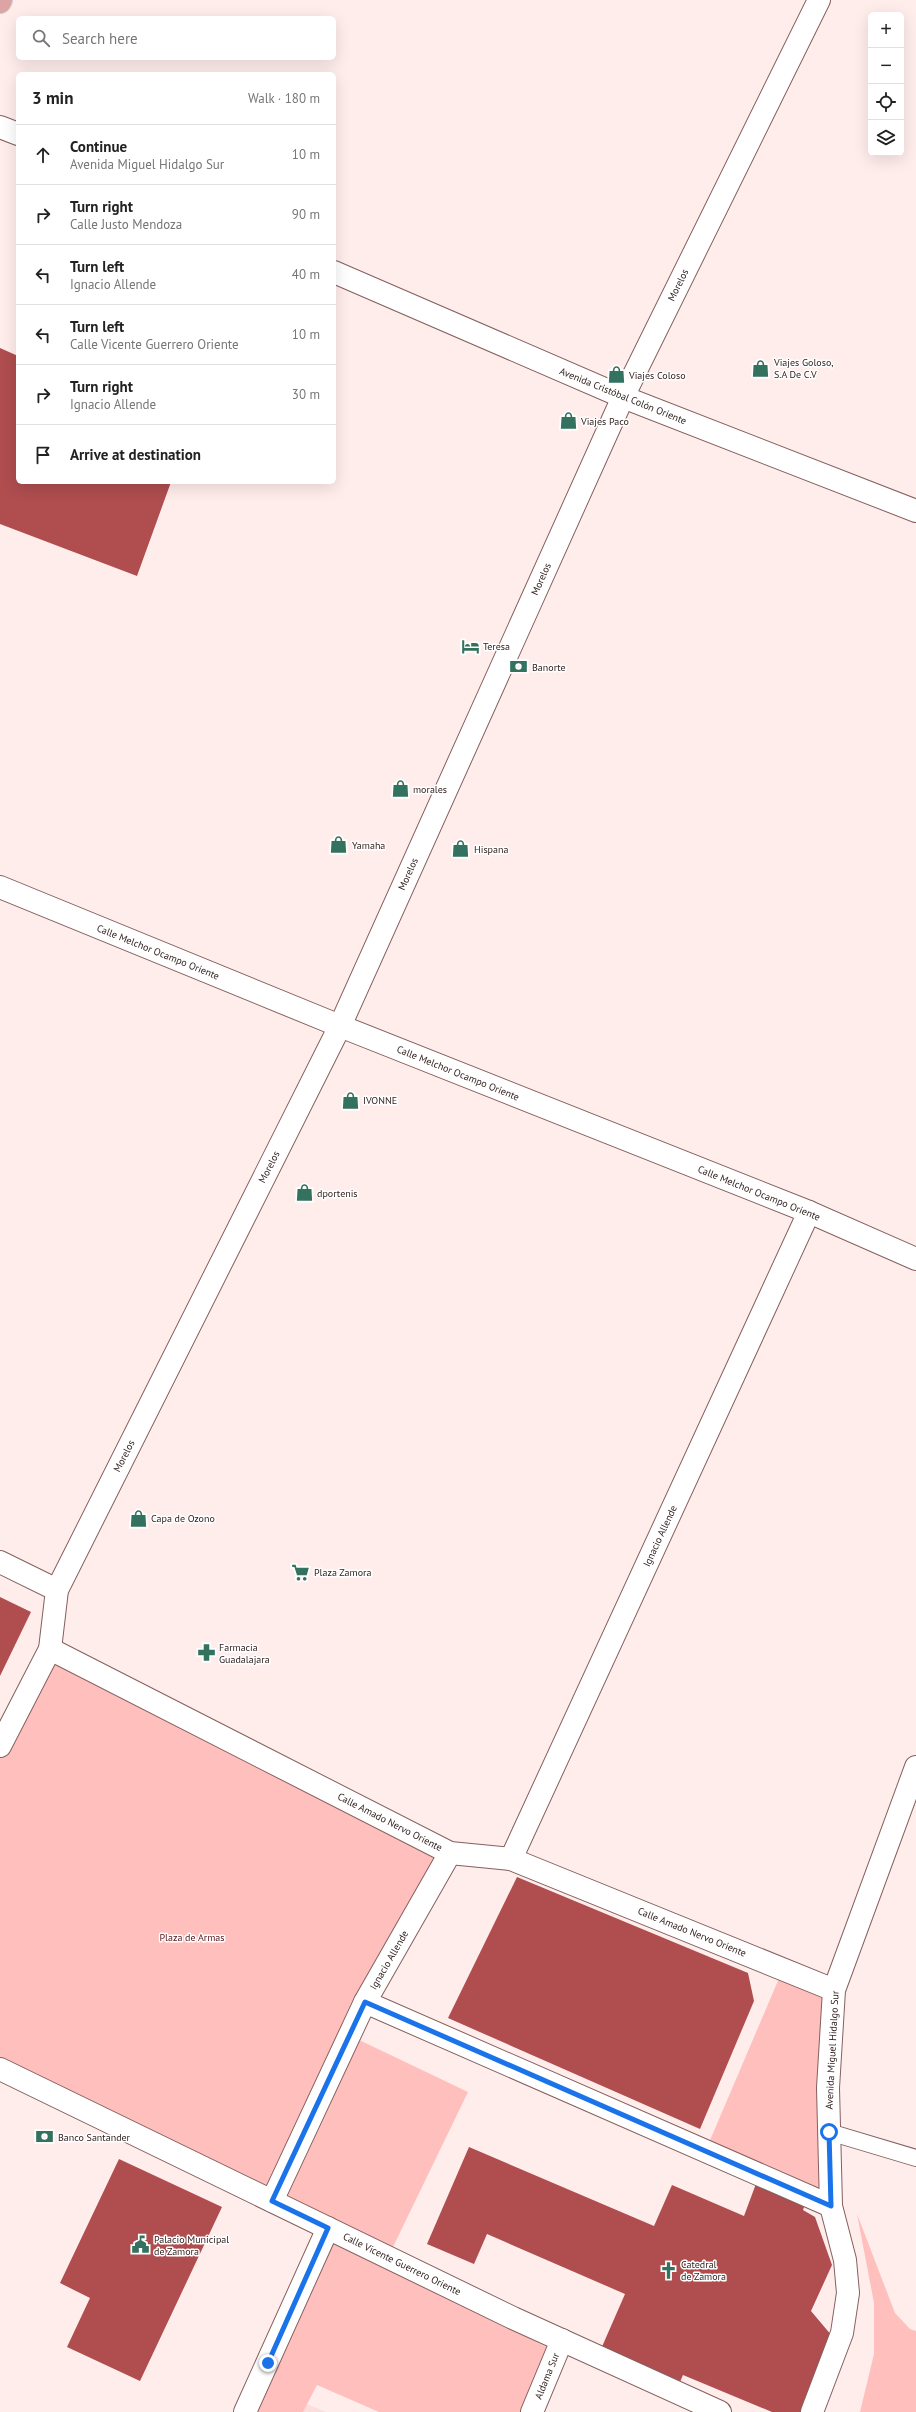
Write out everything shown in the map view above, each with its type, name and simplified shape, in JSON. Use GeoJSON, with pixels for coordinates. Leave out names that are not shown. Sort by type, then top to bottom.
{"type":"FeatureCollection","features":[{"type":"Feature","properties":{"kind":"street","name":"Morelos"},"geometry":{"type":"LineString","coordinates":[[0,1746],[50,1649],[57,1590],[340,1026],[623,397],[819,0]]}},
{"type":"Feature","properties":{"kind":"street"},"geometry":{"type":"LineString","coordinates":[[0,126],[16,133]]}},
{"type":"Feature","properties":{"kind":"street","name":"Avenida Cristóbal Colón Oriente"},"geometry":{"type":"LineString","coordinates":[[336,273],[623,397],[916,511]]}},
{"type":"Feature","properties":{"kind":"street","name":"Calle Melchor Ocampo Oriente"},"geometry":{"type":"LineString","coordinates":[[0,887],[340,1026],[809,1212],[916,1259]]}},
{"type":"Feature","properties":{"kind":"street","name":"Ignacio Allende"},"geometry":{"type":"LineString","coordinates":[[511,1859],[809,1212]]}},
{"type":"Feature","properties":{"kind":"street"},"geometry":{"type":"LineString","coordinates":[[0,1562],[57,1590]]}},
{"type":"Feature","properties":{"kind":"street","name":"Calle Amado Nervo Oriente"},"geometry":{"type":"LineString","coordinates":[[50,1649],[450,1853],[511,1859],[834,1990]]}},
{"type":"Feature","properties":{"kind":"street","name":"Avenida Miguel Hidalgo Sur"},"geometry":{"type":"LineString","coordinates":[[812,2412],[842,2333],[848,2293],[845,2260],[831,2206],[828,2088],[834,1990],[916,1767]]}},
{"type":"Feature","properties":{"kind":"street","name":"Ignacio Allende"},"geometry":{"type":"LineString","coordinates":[[272,2201],[365,2002],[450,1853]]}},
{"type":"Feature","properties":{"kind":"street"},"geometry":{"type":"LineString","coordinates":[[365,2002],[831,2206]]}},
{"type":"Feature","properties":{"kind":"street","name":"Calle Vicente Guerrero Oriente"},"geometry":{"type":"LineString","coordinates":[[0,2069],[562,2340],[720,2412]]}},
{"type":"Feature","properties":{"kind":"street"},"geometry":{"type":"LineString","coordinates":[[245,2412],[328,2228]]}},
{"type":"Feature","properties":{"kind":"street","name":"Aldama Sur"},"geometry":{"type":"LineString","coordinates":[[532,2412],[562,2340]]}},
{"type":"Feature","properties":{"kind":"lane"},"geometry":{"type":"LineString","coordinates":[[829,2132],[916,2158]]}},
{"type":"Feature","properties":{"kind":"shaded area"},"geometry":{"type":"Polygon","coordinates":[[[306,2404],[327,2412],[303,2412],[306,2404]]]}},
{"type":"Feature","properties":{"kind":"green space","name":"Plaza de Armas"},"geometry":{"type":"Polygon","coordinates":[[[50,1649],[450,1853],[355,2038],[468,2092],[392,2249],[272,2201],[0,2063],[0,1746],[50,1649]]]}},
{"type":"Feature","properties":{"kind":"green space"},"geometry":{"type":"Polygon","coordinates":[[[783,1969],[834,1990],[831,2206],[705,2152],[783,1969]]]}},
{"type":"Feature","properties":{"kind":"green space"},"geometry":{"type":"Polygon","coordinates":[[[857,2214],[895,2313],[910,2329],[916,2331],[916,2412],[860,2412],[874,2354],[874,2303],[857,2214]]]}},
{"type":"Feature","properties":{"kind":"green space"},"geometry":{"type":"Polygon","coordinates":[[[324,2238],[557,2352],[532,2412],[379,2412],[317,2385],[303,2412],[245,2412],[324,2238]]]}},
{"type":"Feature","properties":{"kind":"building"},"geometry":{"type":"Polygon","coordinates":[[[0,348],[16,355],[16,484],[170,484],[137,576],[0,524],[0,348]]]}},
{"type":"Feature","properties":{"kind":"building"},"geometry":{"type":"Polygon","coordinates":[[[0,1597],[31,1612],[0,1676],[0,1597]]]}},
{"type":"Feature","properties":{"kind":"building"},"geometry":{"type":"Polygon","coordinates":[[[517,1877],[748,1973],[754,2001],[700,2129],[448,2018],[517,1877]]]}},
{"type":"Feature","properties":{"kind":"building","name":"Catedral de Zamora"},"geometry":{"type":"Polygon","coordinates":[[[469,2147],[654,2226],[672,2185],[744,2216],[757,2181],[806,2201],[803,2210],[815,2217],[832,2265],[811,2311],[832,2336],[806,2412],[772,2412],[683,2375],[680,2382],[601,2349],[625,2294],[487,2234],[474,2264],[427,2244],[469,2147]]]}},
{"type":"Feature","properties":{"kind":"building","name":"Palacio Municipal de Zamora"},"geometry":{"type":"Polygon","coordinates":[[[119,2159],[222,2207],[140,2381],[67,2347],[90,2298],[60,2283],[119,2159]]]}},
{"type":"Feature","properties":{"kind":"place","name":"Viajes Goloso, S.A De C.V"},"geometry":{"type":"Point","coordinates":[761,368]}},
{"type":"Feature","properties":{"kind":"place","name":"Viajes Coloso"},"geometry":{"type":"Point","coordinates":[616,375]}},
{"type":"Feature","properties":{"kind":"place","name":"Viajes Paco"},"geometry":{"type":"Point","coordinates":[568,421]}},
{"type":"Feature","properties":{"kind":"place","name":"Teresa"},"geometry":{"type":"Point","coordinates":[470,646]}},
{"type":"Feature","properties":{"kind":"place","name":"Banorte"},"geometry":{"type":"Point","coordinates":[519,667]}},
{"type":"Feature","properties":{"kind":"place","name":"morales"},"geometry":{"type":"Point","coordinates":[400,789]}},
{"type":"Feature","properties":{"kind":"place","name":"Yamaha"},"geometry":{"type":"Point","coordinates":[339,845]}},
{"type":"Feature","properties":{"kind":"place","name":"Hispana"},"geometry":{"type":"Point","coordinates":[461,849]}},
{"type":"Feature","properties":{"kind":"place","name":"IVONNE"},"geometry":{"type":"Point","coordinates":[350,1100]}},
{"type":"Feature","properties":{"kind":"place","name":"dportenis"},"geometry":{"type":"Point","coordinates":[304,1193]}},
{"type":"Feature","properties":{"kind":"place","name":"Capa de Ozono"},"geometry":{"type":"Point","coordinates":[138,1518]}},
{"type":"Feature","properties":{"kind":"place","name":"Plaza Zamora"},"geometry":{"type":"Point","coordinates":[301,1572]}},
{"type":"Feature","properties":{"kind":"place","name":"Farmacia Guadalajara"},"geometry":{"type":"Point","coordinates":[206,1653]}},
{"type":"Feature","properties":{"kind":"place","name":"Banco Santander"},"geometry":{"type":"Point","coordinates":[45,2137]}},
{"type":"Feature","properties":{"kind":"place","name":"Palacio Municipal de Zamora"},"geometry":{"type":"Point","coordinates":[141,2245]}},
{"type":"Feature","properties":{"kind":"place","name":"Catedral de Zamora"},"geometry":{"type":"Point","coordinates":[668,2270]}},
{"type":"Feature","properties":{"kind":"route"},"geometry":{"type":"LineString","coordinates":[[268,2363],[328,2228],[272,2201],[365,2002],[831,2206],[829,2132]]}}]}
